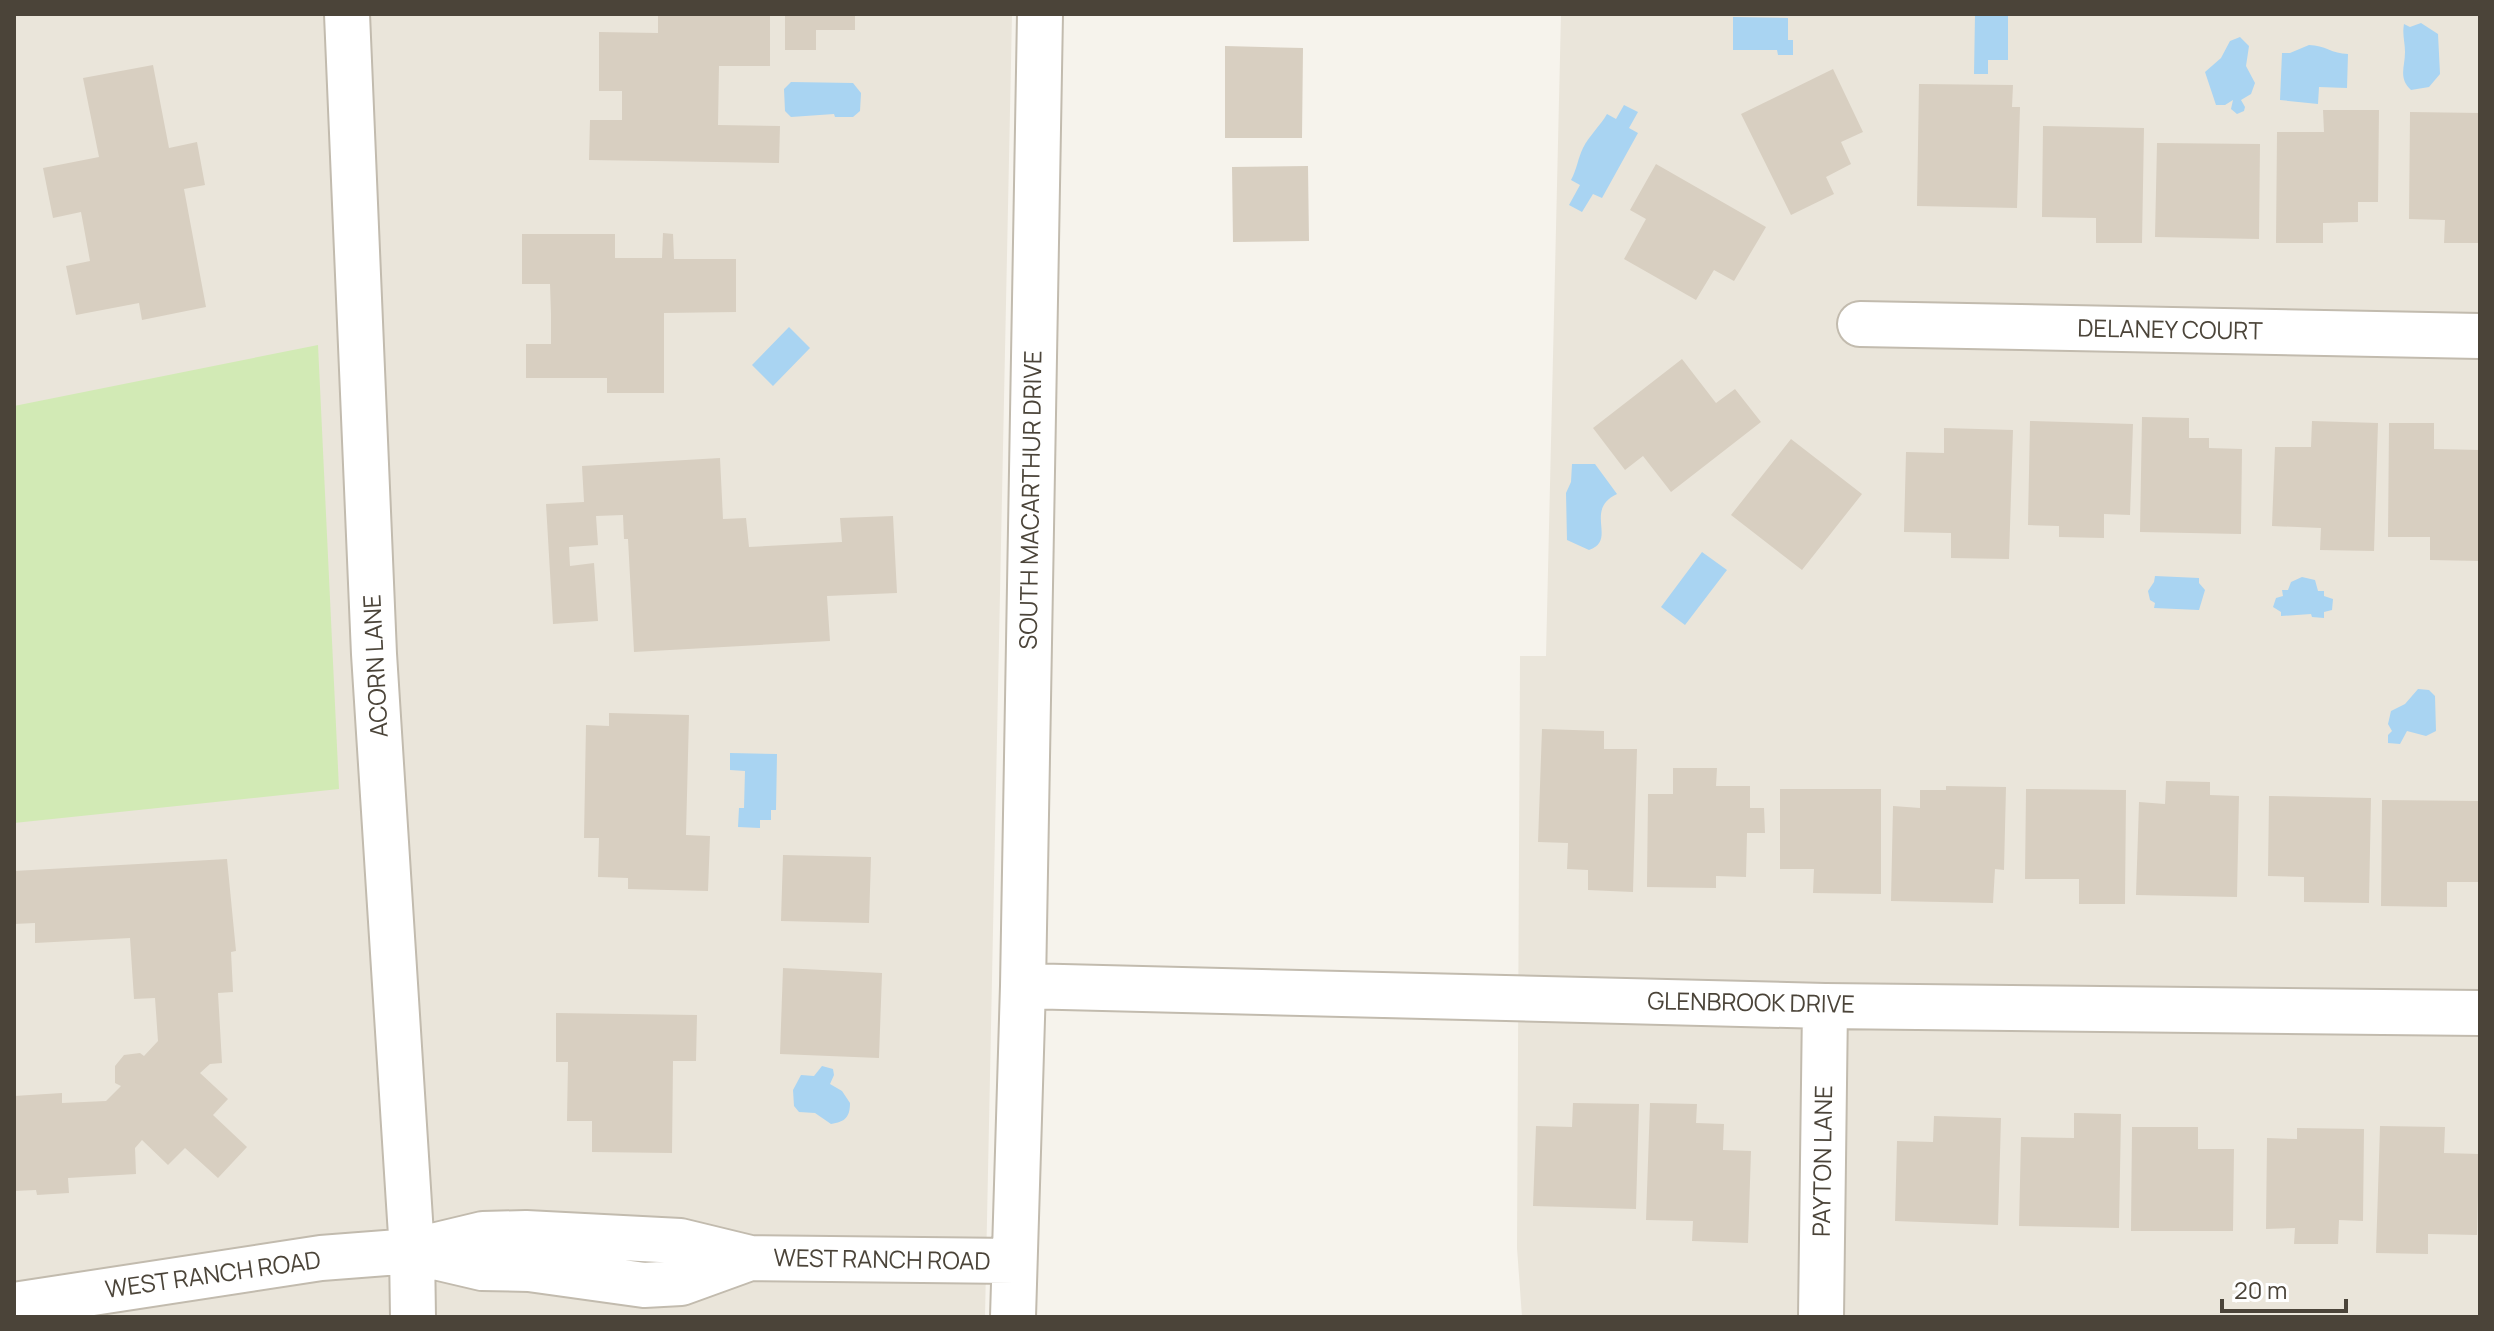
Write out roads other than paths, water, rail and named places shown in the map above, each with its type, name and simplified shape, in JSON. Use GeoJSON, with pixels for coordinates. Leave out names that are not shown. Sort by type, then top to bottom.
{"type":"FeatureCollection","features":[{"type":"Feature","properties":{"kind":"street","name":"ACORN LANE"},"geometry":{"type":"LineString","coordinates":[[347,14],[374,654],[412,1251],[413,1317]]}},
{"type":"Feature","properties":{"kind":"street","name":"SOUTH MACARTHUR DRIVE"},"geometry":{"type":"LineString","coordinates":[[1023,986],[1040,14]]}},
{"type":"Feature","properties":{"kind":"street","name":"DELANEY COURT"},"geometry":{"type":"LineString","coordinates":[[1860,324],[2480,336]]}},
{"type":"Feature","properties":{"kind":"street","name":"GLENBROOK DRIVE"},"geometry":{"type":"LineString","coordinates":[[1023,986],[1825,1006],[2480,1013]]}},
{"type":"Feature","properties":{"kind":"street"},"geometry":{"type":"LineString","coordinates":[[1013,1317],[1023,986]]}},
{"type":"Feature","properties":{"kind":"street","name":"PAYTON LANE"},"geometry":{"type":"LineString","coordinates":[[1821,1317],[1825,1006]]}},
{"type":"Feature","properties":{"kind":"street","name":"WEST RANCH ROAD"},"geometry":{"type":"LineString","coordinates":[[14,1305],[321,1258],[412,1251],[483,1234],[587,1257],[680,1241],[750,1258],[1014,1261]]}},
{"type":"Feature","properties":{"kind":"water"},"geometry":{"type":"Polygon","coordinates":[[[1975,15],[2008,15],[2008,60],[1988,60],[1988,74],[1974,74],[1975,15]]]}},
{"type":"Feature","properties":{"kind":"water"},"geometry":{"type":"Polygon","coordinates":[[[1733,17],[1788,18],[1788,40],[1793,40],[1793,55],[1778,55],[1777,50],[1733,50],[1733,17]]]}},
{"type":"Feature","properties":{"kind":"water"},"geometry":{"type":"Polygon","coordinates":[[[2421,23],[2438,34],[2440,74],[2429,87],[2411,90],[2403,77],[2404,24],[2410,27],[2421,23]]]}},
{"type":"Feature","properties":{"kind":"water"},"geometry":{"type":"Polygon","coordinates":[[[2240,37],[2249,46],[2246,66],[2255,83],[2251,94],[2241,100],[2244,111],[2237,114],[2231,109],[2233,100],[2225,105],[2216,105],[2205,72],[2221,58],[2230,41],[2240,37]]]}},
{"type":"Feature","properties":{"kind":"water"},"geometry":{"type":"Polygon","coordinates":[[[2309,45],[2348,54],[2347,88],[2319,87],[2318,104],[2280,100],[2282,53],[2309,45]]]}},
{"type":"Feature","properties":{"kind":"water"},"geometry":{"type":"Polygon","coordinates":[[[791,82],[853,83],[861,93],[860,111],[853,117],[835,117],[834,114],[791,117],[785,111],[784,89],[791,82]]]}},
{"type":"Feature","properties":{"kind":"water"},"geometry":{"type":"Polygon","coordinates":[[[1624,105],[1638,112],[1629,128],[1638,133],[1602,198],[1593,194],[1582,212],[1569,205],[1580,185],[1571,180],[1581,152],[1607,114],[1616,119],[1624,105]]]}},
{"type":"Feature","properties":{"kind":"water"},"geometry":{"type":"Polygon","coordinates":[[[789,327],[810,348],[773,386],[752,365],[789,327]]]}},
{"type":"Feature","properties":{"kind":"water"},"geometry":{"type":"Polygon","coordinates":[[[1572,464],[1595,464],[1617,494],[1602,508],[1601,539],[1589,550],[1567,540],[1566,493],[1571,482],[1572,464]]]}},
{"type":"Feature","properties":{"kind":"water"},"geometry":{"type":"Polygon","coordinates":[[[1702,552],[1727,570],[1685,625],[1661,607],[1702,552]]]}},
{"type":"Feature","properties":{"kind":"water"},"geometry":{"type":"Polygon","coordinates":[[[2155,576],[2199,578],[2205,590],[2199,610],[2154,608],[2155,603],[2150,600],[2148,591],[2155,576]]]}},
{"type":"Feature","properties":{"kind":"water"},"geometry":{"type":"Polygon","coordinates":[[[2302,577],[2315,580],[2318,591],[2324,591],[2324,596],[2333,599],[2332,610],[2324,612],[2324,618],[2312,617],[2311,614],[2281,616],[2281,612],[2273,607],[2276,598],[2283,596],[2282,590],[2288,590],[2291,582],[2302,577]]]}},
{"type":"Feature","properties":{"kind":"water"},"geometry":{"type":"Polygon","coordinates":[[[2418,689],[2429,690],[2435,696],[2436,731],[2426,736],[2407,731],[2400,744],[2388,743],[2388,735],[2392,731],[2388,724],[2391,711],[2405,704],[2418,689]]]}},
{"type":"Feature","properties":{"kind":"water"},"geometry":{"type":"Polygon","coordinates":[[[730,753],[777,754],[776,810],[771,810],[771,820],[760,820],[760,828],[738,827],[739,808],[744,808],[745,771],[730,770],[730,753]]]}},
{"type":"Feature","properties":{"kind":"water"},"geometry":{"type":"Polygon","coordinates":[[[822,1066],[833,1069],[830,1084],[842,1091],[850,1103],[848,1115],[831,1124],[815,1113],[799,1112],[794,1106],[793,1090],[801,1075],[814,1076],[822,1066]]]}}]}
